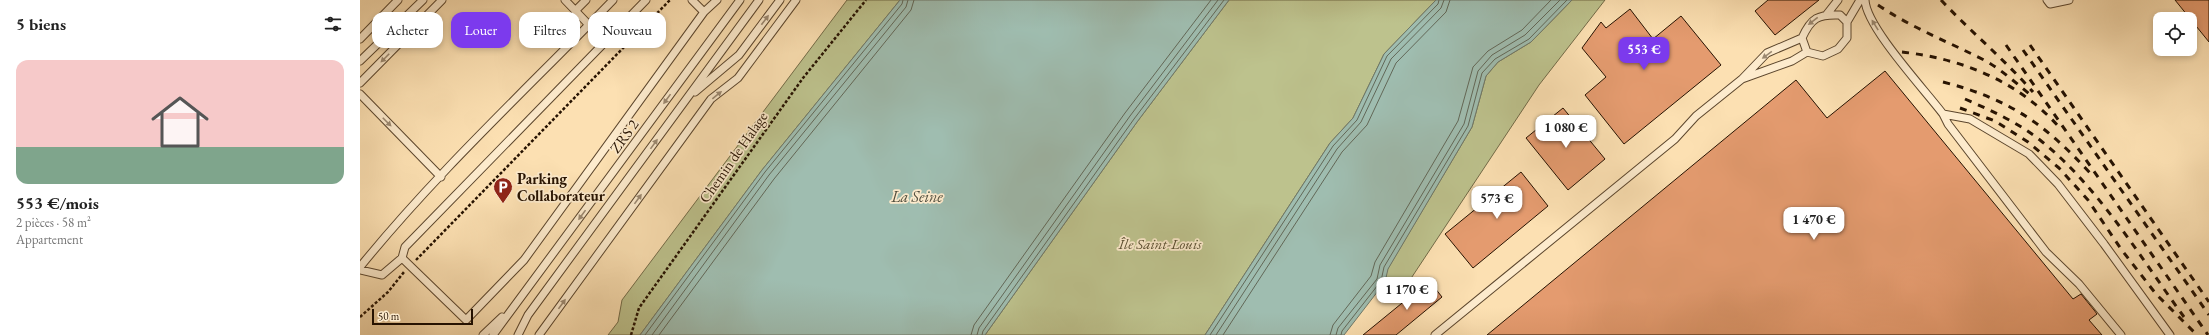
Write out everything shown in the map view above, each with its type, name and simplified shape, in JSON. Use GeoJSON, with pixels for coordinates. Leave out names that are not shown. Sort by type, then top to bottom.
{"type":"FeatureCollection","features":[{"type":"Feature","properties":{"kind":"lane"},"geometry":{"type":"LineString","coordinates":[[360,39],[398,0]]}},
{"type":"Feature","properties":{"kind":"lane"},"geometry":{"type":"LineString","coordinates":[[360,62],[423,0]]}},
{"type":"Feature","properties":{"kind":"lane"},"geometry":{"type":"LineString","coordinates":[[360,83],[442,0]]}},
{"type":"Feature","properties":{"kind":"lane"},"geometry":{"type":"LineString","coordinates":[[565,0],[588,24]]}},
{"type":"Feature","properties":{"kind":"lane"},"geometry":{"type":"LineString","coordinates":[[575,11],[586,0]]}},
{"type":"Feature","properties":{"kind":"lane"},"geometry":{"type":"LineString","coordinates":[[602,12],[612,0]]}},
{"type":"Feature","properties":{"kind":"lane"},"geometry":{"type":"LineString","coordinates":[[588,28],[441,176],[381,242],[360,268],[382,275],[402,258],[405,246],[646,0]]}},
{"type":"Feature","properties":{"kind":"lane"},"geometry":{"type":"LineString","coordinates":[[692,0],[704,12]]}},
{"type":"Feature","properties":{"kind":"lane"},"geometry":{"type":"LineString","coordinates":[[402,258],[466,320],[524,260],[704,12],[717,0]]}},
{"type":"Feature","properties":{"kind":"lane","name":"ZRS 2"},"geometry":{"type":"LineString","coordinates":[[494,335],[740,0]]}},
{"type":"Feature","properties":{"kind":"lane","name":"ZRS 2"},"geometry":{"type":"LineString","coordinates":[[518,335],[528,315],[759,0]]}},
{"type":"Feature","properties":{"kind":"lane","name":"ZRS 2"},"geometry":{"type":"LineString","coordinates":[[688,97],[739,55],[780,0]]}},
{"type":"Feature","properties":{"kind":"lane"},"geometry":{"type":"LineString","coordinates":[[538,335],[711,99],[738,78],[796,0]]}},
{"type":"Feature","properties":{"kind":"lane"},"geometry":{"type":"LineString","coordinates":[[1828,14],[1838,0]]}},
{"type":"Feature","properties":{"kind":"lane"},"geometry":{"type":"LineString","coordinates":[[1742,79],[1792,62],[1807,52],[1823,56],[1838,49],[1847,38],[1847,22],[1860,0]]}},
{"type":"Feature","properties":{"kind":"lane"},"geometry":{"type":"LineString","coordinates":[[1865,0],[1865,8],[1875,26],[1943,114],[1948,124],[2046,252],[2079,284],[2121,335]]}},
{"type":"Feature","properties":{"kind":"lane"},"geometry":{"type":"LineString","coordinates":[[2047,0],[2050,4],[2070,0]]}},
{"type":"Feature","properties":{"kind":"lane"},"geometry":{"type":"LineString","coordinates":[[1435,335],[1675,138],[1696,116],[1742,79],[1767,54],[1802,38],[1808,25],[1818,17],[1828,14],[1840,15],[1847,22]]}},
{"type":"Feature","properties":{"kind":"lane"},"geometry":{"type":"LineString","coordinates":[[1802,38],[1807,52]]}},
{"type":"Feature","properties":{"kind":"lane"},"geometry":{"type":"LineString","coordinates":[[360,94],[441,176]]}},
{"type":"Feature","properties":{"kind":"lane"},"geometry":{"type":"LineString","coordinates":[[1943,114],[1970,119],[2029,154],[2058,184],[2104,244],[2170,335]]}},
{"type":"Feature","properties":{"kind":"lane","name":"ZRS 2"},"geometry":{"type":"LineString","coordinates":[[483,335],[514,307]]}},
{"type":"Feature","properties":{"kind":"path"},"geometry":{"type":"LineString","coordinates":[[360,317],[388,292],[410,266],[670,0]]}},
{"type":"Feature","properties":{"kind":"path","name":"Chemin de Halage"},"geometry":{"type":"LineString","coordinates":[[631,335],[639,308],[803,78],[866,0]]}},
{"type":"Feature","properties":{"kind":"green space"},"geometry":{"type":"Polygon","coordinates":[[[847,0],[900,0],[762,170],[640,335],[608,335],[618,322],[622,300],[847,0]]]}},
{"type":"Feature","properties":{"kind":"green space","name":"Île Saint-Louis"},"geometry":{"type":"Polygon","coordinates":[[[1229,0],[1436,0],[1384,54],[1353,118],[1330,143],[1205,335],[985,335],[1137,122],[1229,0]]]}},
{"type":"Feature","properties":{"kind":"green space"},"geometry":{"type":"Polygon","coordinates":[[[1572,0],[1605,0],[1539,85],[1400,295],[1385,282],[1387,270],[1472,127],[1486,76],[1498,62],[1531,42],[1572,0]]]}},
{"type":"Feature","properties":{"kind":"water","name":"La Seine"},"geometry":{"type":"Polygon","coordinates":[[[900,0],[1229,0],[1137,122],[985,335],[640,335],[762,170],[900,0]]]}},
{"type":"Feature","properties":{"kind":"water"},"geometry":{"type":"Polygon","coordinates":[[[1436,0],[1572,0],[1531,42],[1498,62],[1486,76],[1472,127],[1388,269],[1385,282],[1344,335],[1205,335],[1330,143],[1353,118],[1384,54],[1436,0]]]}},
{"type":"Feature","properties":{"kind":"building"},"geometry":{"type":"Polygon","coordinates":[[[1768,0],[1819,0],[1775,35],[1755,11],[1768,0]]]}},
{"type":"Feature","properties":{"kind":"building"},"geometry":{"type":"Polygon","coordinates":[[[2175,0],[2209,0],[2209,42],[2197,27],[2197,12],[2185,12],[2175,0]]]}},
{"type":"Feature","properties":{"kind":"building"},"geometry":{"type":"Polygon","coordinates":[[[1630,9],[1653,39],[1681,16],[1721,65],[1624,144],[1585,95],[1606,77],[1582,48],[1601,22],[1606,28],[1630,9]]]}},
{"type":"Feature","properties":{"kind":"building"},"geometry":{"type":"Polygon","coordinates":[[[1885,71],[2073,299],[2081,294],[2097,314],[2089,320],[2102,335],[1487,335],[1796,80],[1827,118],[1885,71]]]}},
{"type":"Feature","properties":{"kind":"building"},"geometry":{"type":"Polygon","coordinates":[[[1563,108],[1605,159],[1568,190],[1526,138],[1563,108]]]}},
{"type":"Feature","properties":{"kind":"building"},"geometry":{"type":"Polygon","coordinates":[[[1521,172],[1548,206],[1473,268],[1445,234],[1521,172]]]}},
{"type":"Feature","properties":{"kind":"building"},"geometry":{"type":"Polygon","coordinates":[[[1427,278],[1442,297],[1396,335],[1363,335],[1418,290],[1415,287],[1427,278]]]}},
{"type":"Feature","properties":{"kind":"railway"},"geometry":{"type":"LineString","coordinates":[[1941,0],[2011,68],[2033,92]]}},
{"type":"Feature","properties":{"kind":"railway"},"geometry":{"type":"LineString","coordinates":[[1878,5],[1917,28],[1986,61],[2004,73],[2032,96]]}},
{"type":"Feature","properties":{"kind":"railway"},"geometry":{"type":"LineString","coordinates":[[2006,45],[2208,335]]}},
{"type":"Feature","properties":{"kind":"railway"},"geometry":{"type":"LineString","coordinates":[[2030,45],[2209,302]]}},
{"type":"Feature","properties":{"kind":"railway"},"geometry":{"type":"LineString","coordinates":[[2023,50],[2209,315]]}},
{"type":"Feature","properties":{"kind":"railway"},"geometry":{"type":"LineString","coordinates":[[1902,52],[1947,60],[1988,75],[2008,85],[2026,97],[2060,128]]}},
{"type":"Feature","properties":{"kind":"railway"},"geometry":{"type":"LineString","coordinates":[[1943,82],[1987,96],[2024,115],[2057,140],[2090,173]]}},
{"type":"Feature","properties":{"kind":"railway"},"geometry":{"type":"LineString","coordinates":[[1965,99],[1995,112],[2013,122],[2040,140],[2061,158],[2081,179],[2117,223],[2184,317]]}},
{"type":"Feature","properties":{"kind":"railway"},"geometry":{"type":"LineString","coordinates":[[1960,108],[1995,121],[2028,142],[2059,168],[2088,200],[2121,249],[2156,294],[2197,335]]}},
{"type":"Feature","properties":{"kind":"place","name":"Parking Collaborateur"},"geometry":{"type":"Point","coordinates":[503,204]}}]}
